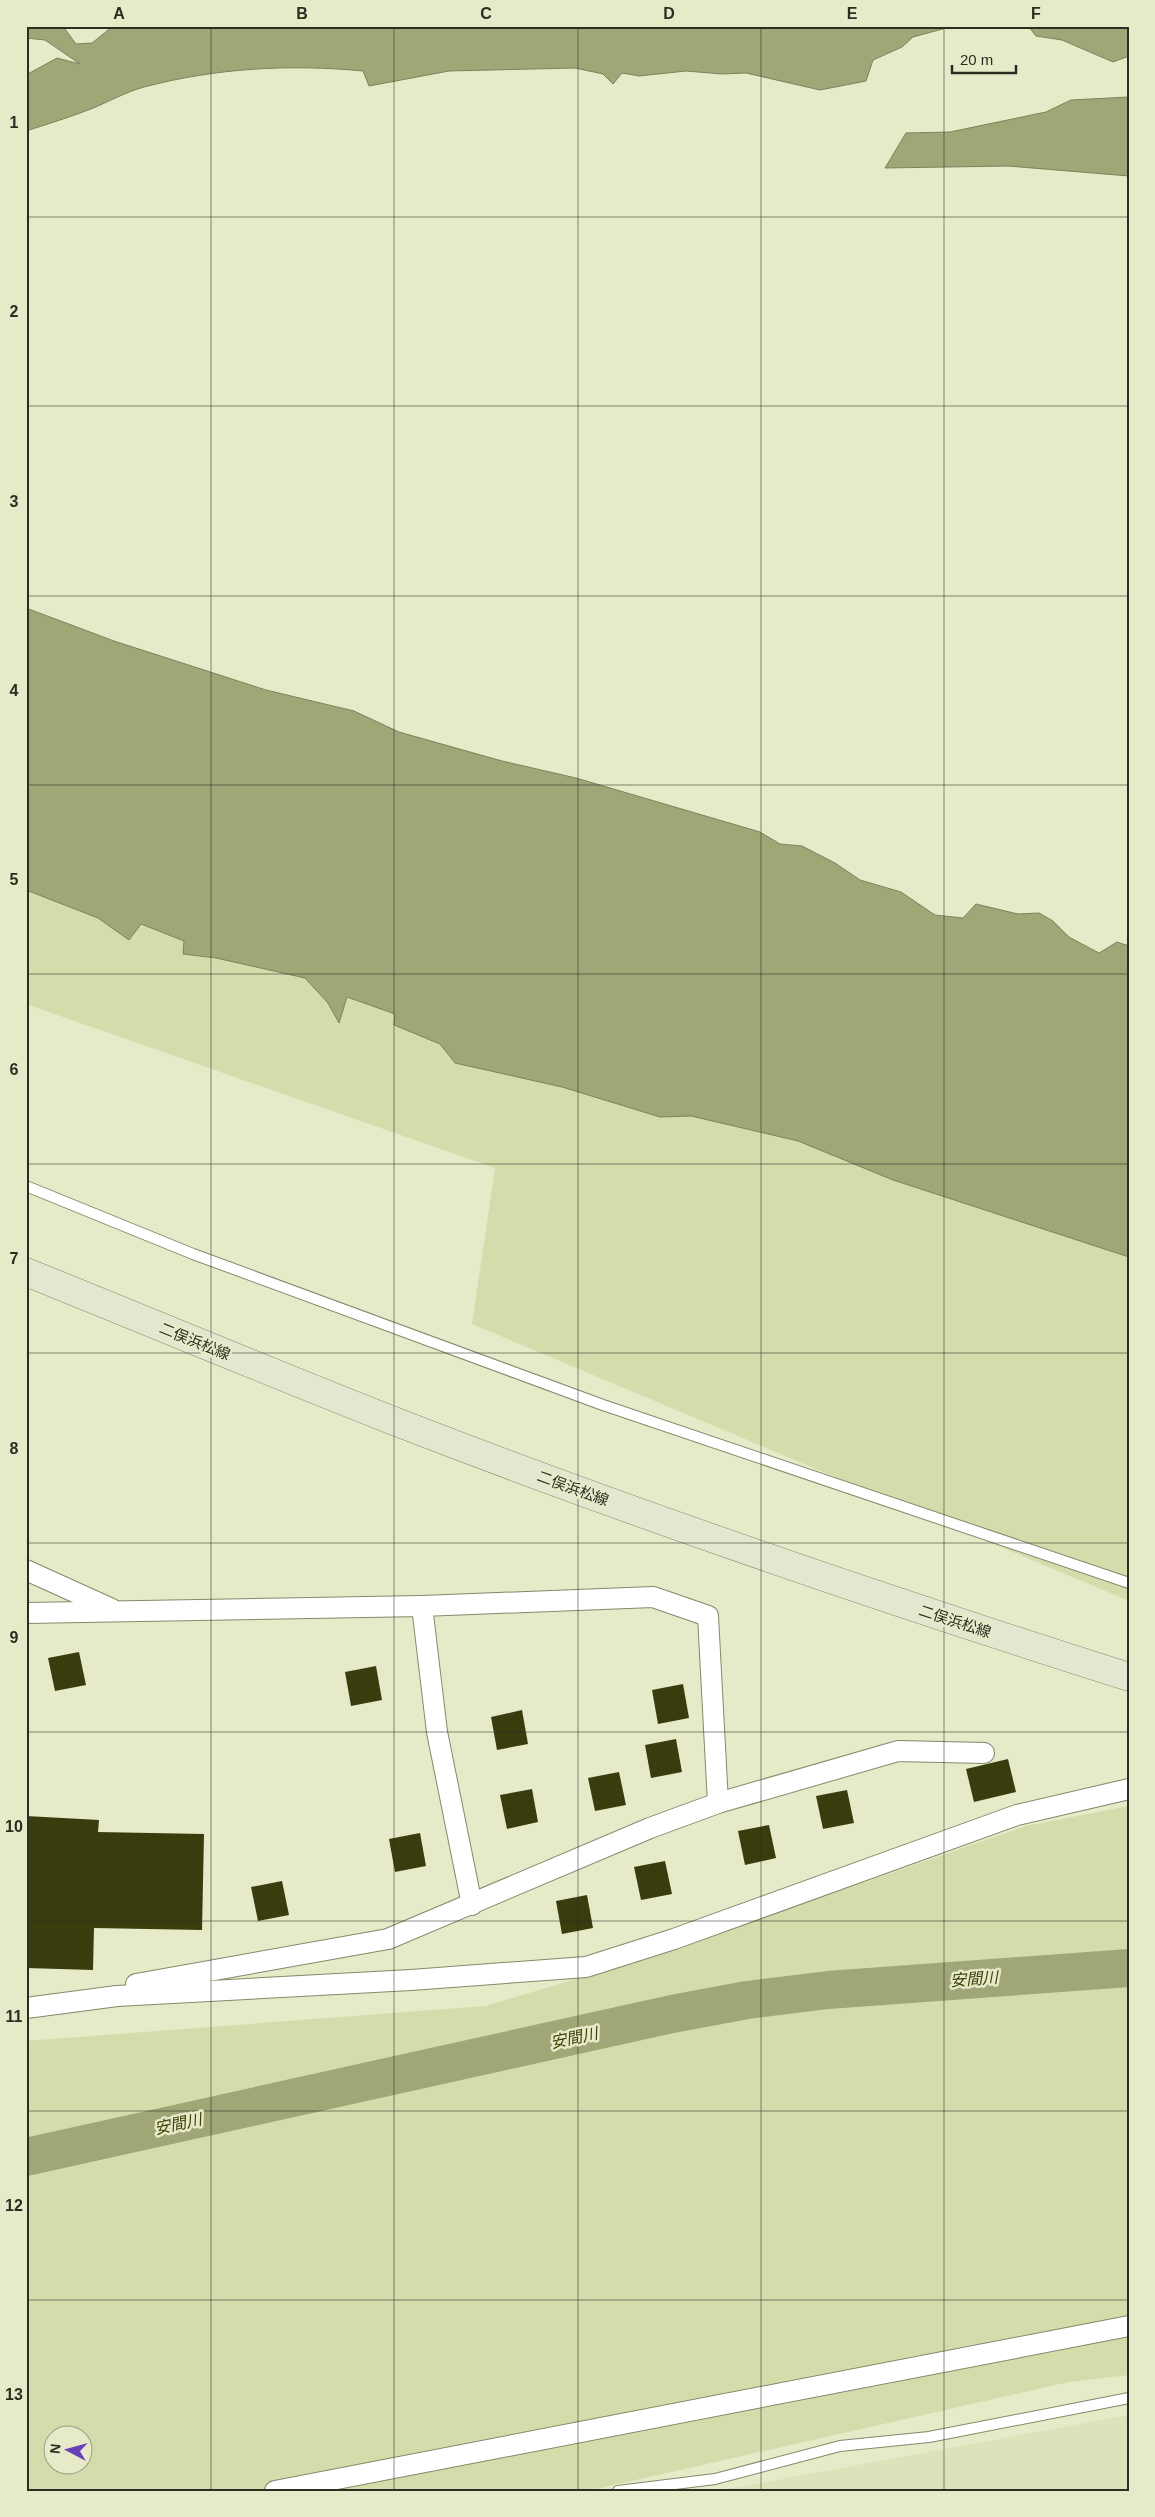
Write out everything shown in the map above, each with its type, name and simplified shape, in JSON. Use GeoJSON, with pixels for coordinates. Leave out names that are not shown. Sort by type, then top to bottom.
{"type":"FeatureCollection","features":[{"type":"Feature","properties":{"kind":"main road","name":"二俣浜松線"},"geometry":{"type":"LineString","coordinates":[[26,1272],[400,1423],[624,1507],[861,1590],[1129,1677]]}},
{"type":"Feature","properties":{"kind":"street"},"geometry":{"type":"LineString","coordinates":[[26,1570],[116,1611]]}},
{"type":"Feature","properties":{"kind":"street"},"geometry":{"type":"LineString","coordinates":[[26,1613],[422,1606],[653,1597],[708,1616],[718,1803]]}},
{"type":"Feature","properties":{"kind":"street"},"geometry":{"type":"LineString","coordinates":[[422,1606],[437,1732],[472,1905]]}},
{"type":"Feature","properties":{"kind":"street"},"geometry":{"type":"LineString","coordinates":[[72,2002],[104,1990],[388,1939],[650,1828],[718,1803],[898,1751],[984,1753]]}},
{"type":"Feature","properties":{"kind":"street"},"geometry":{"type":"LineString","coordinates":[[26,2008],[117,1996],[411,1980],[586,1967],[674,1939],[1017,1814],[1129,1790]]}},
{"type":"Feature","properties":{"kind":"street"},"geometry":{"type":"LineString","coordinates":[[275,2491],[1129,2326]]}},
{"type":"Feature","properties":{"kind":"lane"},"geometry":{"type":"LineString","coordinates":[[26,1186],[192,1254],[603,1405],[1129,1584]]}},
{"type":"Feature","properties":{"kind":"lane"},"geometry":{"type":"LineString","coordinates":[[618,2491],[715,2480],[840,2446],[929,2437],[1129,2398]]}},
{"type":"Feature","properties":{"kind":"shaded area"},"geometry":{"type":"Polygon","coordinates":[[[51,26],[65,29],[76,44],[92,43],[113,26],[954,26],[913,37],[902,47],[873,60],[866,81],[820,90],[746,73],[722,74],[686,71],[639,76],[622,73],[613,84],[603,74],[575,68],[449,71],[369,86],[363,71],[308,68],[253,69],[199,76],[144,87],[83,112],[26,131],[26,75],[57,58],[80,64],[45,40],[26,38],[26,27],[51,26]]]}},
{"type":"Feature","properties":{"kind":"shaded area"},"geometry":{"type":"Polygon","coordinates":[[[1028,26],[1129,26],[1129,56],[1113,62],[1062,40],[1036,36],[1028,26]]]}},
{"type":"Feature","properties":{"kind":"shaded area"},"geometry":{"type":"Polygon","coordinates":[[[1129,97],[1129,176],[1008,166],[885,168],[906,133],[950,132],[1046,112],[1071,100],[1129,97]]]}},
{"type":"Feature","properties":{"kind":"shaded area"},"geometry":{"type":"Polygon","coordinates":[[[26,608],[114,641],[266,690],[354,711],[399,732],[502,761],[576,778],[760,832],[780,844],[802,846],[835,863],[860,880],[901,892],[935,915],[963,918],[976,904],[1018,914],[1039,913],[1053,921],[1069,937],[1099,953],[1117,942],[1129,946],[1129,1257],[893,1180],[798,1141],[691,1116],[660,1117],[562,1087],[455,1063],[440,1044],[394,1025],[395,1014],[347,997],[339,1023],[328,1003],[305,978],[216,958],[183,954],[184,941],[141,924],[129,940],[98,918],[26,890],[26,608]]]}},
{"type":"Feature","properties":{"kind":"shaded area"},"geometry":{"type":"Polygon","coordinates":[[[26,856],[1129,1257],[1129,1601],[472,1324],[495,1168],[26,1004],[26,856]]]}},
{"type":"Feature","properties":{"kind":"shaded area"},"geometry":{"type":"Polygon","coordinates":[[[1129,1806],[1129,2375],[1069,2382],[587,2491],[26,2491],[26,2041],[485,2006],[650,1957],[1026,1826],[1129,1806]]]}},
{"type":"Feature","properties":{"kind":"shaded area"},"geometry":{"type":"Polygon","coordinates":[[[1129,2415],[1129,2491],[717,2491],[1129,2415]]]}},
{"type":"Feature","properties":{"kind":"building"},"geometry":{"type":"Polygon","coordinates":[[[79,1652],[86,1685],[55,1691],[48,1658],[79,1652]]]}},
{"type":"Feature","properties":{"kind":"building"},"geometry":{"type":"Polygon","coordinates":[[[376,1666],[382,1700],[351,1706],[345,1672],[376,1666]]]}},
{"type":"Feature","properties":{"kind":"building"},"geometry":{"type":"Polygon","coordinates":[[[683,1684],[689,1718],[658,1724],[652,1690],[683,1684]]]}},
{"type":"Feature","properties":{"kind":"building"},"geometry":{"type":"Polygon","coordinates":[[[522,1710],[528,1744],[497,1750],[491,1717],[522,1710]]]}},
{"type":"Feature","properties":{"kind":"building"},"geometry":{"type":"Polygon","coordinates":[[[676,1739],[682,1772],[651,1778],[645,1745],[676,1739]]]}},
{"type":"Feature","properties":{"kind":"building"},"geometry":{"type":"Polygon","coordinates":[[[1008,1759],[1016,1792],[974,1802],[966,1769],[1008,1759]]]}},
{"type":"Feature","properties":{"kind":"building"},"geometry":{"type":"Polygon","coordinates":[[[619,1772],[626,1805],[595,1811],[588,1778],[619,1772]]]}},
{"type":"Feature","properties":{"kind":"building"},"geometry":{"type":"Polygon","coordinates":[[[532,1789],[538,1822],[507,1829],[500,1795],[532,1789]]]}},
{"type":"Feature","properties":{"kind":"building"},"geometry":{"type":"Polygon","coordinates":[[[847,1790],[854,1823],[823,1829],[816,1796],[847,1790]]]}},
{"type":"Feature","properties":{"kind":"building"},"geometry":{"type":"Polygon","coordinates":[[[26,1816],[99,1820],[98,1832],[204,1834],[202,1930],[94,1928],[93,1970],[26,1968],[26,1816]]]}},
{"type":"Feature","properties":{"kind":"building"},"geometry":{"type":"Polygon","coordinates":[[[769,1825],[776,1858],[745,1865],[738,1831],[769,1825]]]}},
{"type":"Feature","properties":{"kind":"building"},"geometry":{"type":"Polygon","coordinates":[[[420,1833],[426,1866],[395,1872],[389,1839],[420,1833]]]}},
{"type":"Feature","properties":{"kind":"building"},"geometry":{"type":"Polygon","coordinates":[[[665,1861],[672,1894],[641,1900],[634,1867],[665,1861]]]}},
{"type":"Feature","properties":{"kind":"building"},"geometry":{"type":"Polygon","coordinates":[[[282,1881],[289,1915],[258,1921],[251,1887],[282,1881]]]}},
{"type":"Feature","properties":{"kind":"building"},"geometry":{"type":"Polygon","coordinates":[[[587,1895],[593,1928],[562,1934],[556,1901],[587,1895]]]}},
{"type":"Feature","properties":{"kind":"waterway","name":"安間川"},"geometry":{"type":"LineString","coordinates":[[26,2157],[672,2014],[747,2000],[828,1990],[1129,1968]]}}]}
